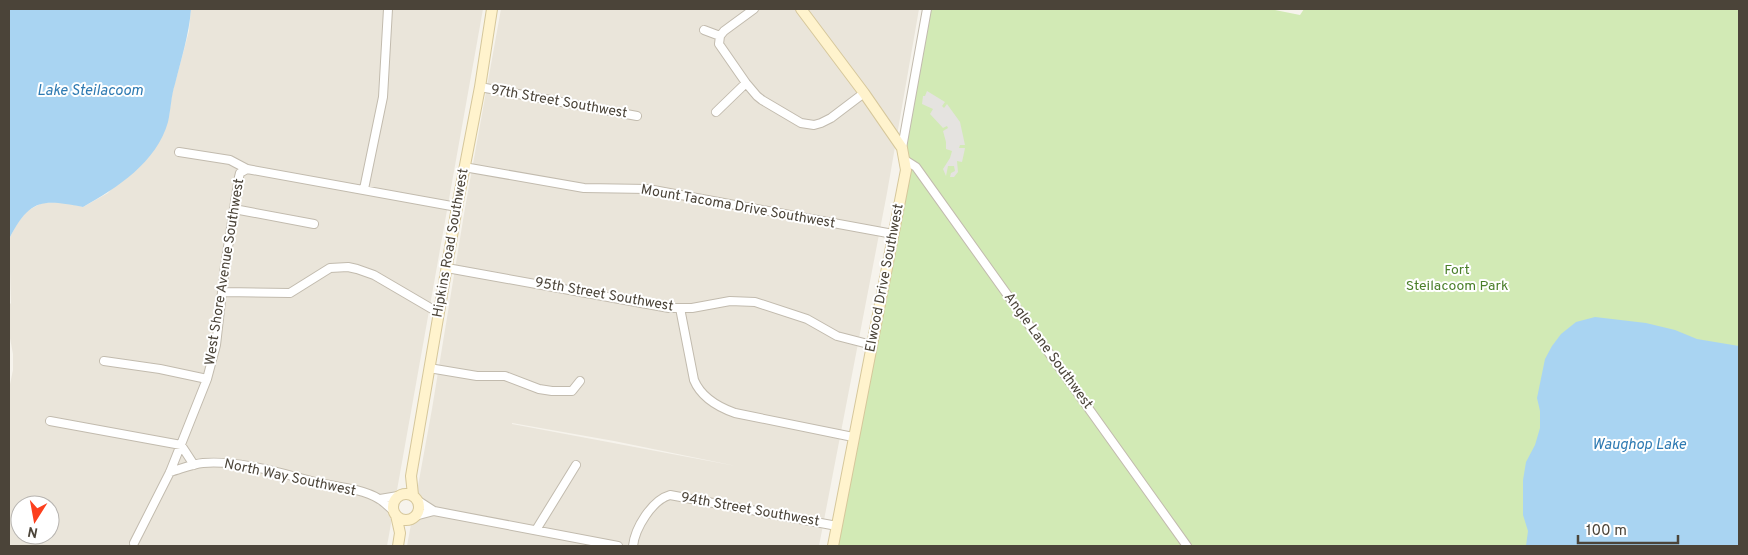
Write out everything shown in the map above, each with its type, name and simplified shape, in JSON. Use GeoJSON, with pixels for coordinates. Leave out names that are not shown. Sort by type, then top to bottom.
{"type":"FeatureCollection","features":[{"type":"Feature","properties":{"kind":"street"},"geometry":{"type":"LineString","coordinates":[[364,189],[382,96],[388,9]]}},
{"type":"Feature","properties":{"kind":"street","name":"Hipkins Road Southwest"},"geometry":{"type":"LineString","coordinates":[[415,498],[411,476],[464,167],[480,87],[492,9]]}},
{"type":"Feature","properties":{"kind":"street"},"geometry":{"type":"LineString","coordinates":[[754,9],[720,36],[719,44],[746,83],[762,100],[806,124],[821,123],[831,118],[864,93]]}},
{"type":"Feature","properties":{"kind":"street"},"geometry":{"type":"LineString","coordinates":[[801,9],[864,93],[902,148]]}},
{"type":"Feature","properties":{"kind":"street","name":"Elwood Drive Southwest"},"geometry":{"type":"LineString","coordinates":[[833,546],[906,170],[902,148],[927,9]]}},
{"type":"Feature","properties":{"kind":"street"},"geometry":{"type":"LineString","coordinates":[[704,30],[720,36]]}},
{"type":"Feature","properties":{"kind":"street"},"geometry":{"type":"LineString","coordinates":[[716,112],[746,83]]}},
{"type":"Feature","properties":{"kind":"street","name":"97th Street Southwest"},"geometry":{"type":"LineString","coordinates":[[480,87],[638,116]]}},
{"type":"Feature","properties":{"kind":"street"},"geometry":{"type":"LineString","coordinates":[[179,152],[230,160],[247,169],[457,207]]}},
{"type":"Feature","properties":{"kind":"street","name":"Angle Lane Southwest"},"geometry":{"type":"LineString","coordinates":[[905,160],[916,167],[1187,546]]}},
{"type":"Feature","properties":{"kind":"street","name":"Mount Tacoma Drive Southwest"},"geometry":{"type":"LineString","coordinates":[[464,167],[584,188],[648,189],[893,234]]}},
{"type":"Feature","properties":{"kind":"street","name":"West Shore Avenue Southwest"},"geometry":{"type":"LineString","coordinates":[[134,543],[170,472],[208,379],[216,345],[225,266],[240,173],[247,169]]}},
{"type":"Feature","properties":{"kind":"street"},"geometry":{"type":"LineString","coordinates":[[234,209],[314,224]]}},
{"type":"Feature","properties":{"kind":"street"},"geometry":{"type":"LineString","coordinates":[[223,292],[290,293],[330,268],[348,267],[357,268],[374,275],[439,313]]}},
{"type":"Feature","properties":{"kind":"street","name":"95th Street Southwest"},"geometry":{"type":"LineString","coordinates":[[447,268],[680,308],[730,301],[755,302],[795,314],[837,336],[872,345]]}},
{"type":"Feature","properties":{"kind":"street"},"geometry":{"type":"LineString","coordinates":[[680,308],[694,380],[698,390],[712,401],[735,413],[854,436]]}},
{"type":"Feature","properties":{"kind":"street"},"geometry":{"type":"LineString","coordinates":[[104,361],[160,369],[208,379]]}},
{"type":"Feature","properties":{"kind":"street"},"geometry":{"type":"LineString","coordinates":[[429,368],[459,374],[513,378],[528,386],[552,392],[572,391],[580,381]]}},
{"type":"Feature","properties":{"kind":"street"},"geometry":{"type":"LineString","coordinates":[[50,421],[181,446],[194,465]]}},
{"type":"Feature","properties":{"kind":"street","name":"North Way Southwest"},"geometry":{"type":"LineString","coordinates":[[170,472],[194,465],[219,463],[256,468],[348,489],[380,499],[395,513]]}},
{"type":"Feature","properties":{"kind":"street"},"geometry":{"type":"LineString","coordinates":[[536,530],[576,465]]}},
{"type":"Feature","properties":{"kind":"street","name":"Hipkins Road Southwest"},"geometry":{"type":"LineString","coordinates":[[400,495],[411,476]]}},
{"type":"Feature","properties":{"kind":"street"},"geometry":{"type":"LineString","coordinates":[[398,546],[400,533],[393,503],[400,495],[415,498],[434,511],[618,546]]}},
{"type":"Feature","properties":{"kind":"street","name":"North Way Southwest"},"geometry":{"type":"LineString","coordinates":[[380,499],[400,495]]}},
{"type":"Feature","properties":{"kind":"street","name":"94th Street Southwest"},"geometry":{"type":"LineString","coordinates":[[632,546],[649,509],[659,500],[670,495],[837,526]]}},
{"type":"Feature","properties":{"kind":"street"},"geometry":{"type":"LineString","coordinates":[[400,533],[419,508],[415,498]]}},
{"type":"Feature","properties":{"kind":"street"},"geometry":{"type":"LineString","coordinates":[[395,513],[403,520],[434,511]]}},
{"type":"Feature","properties":{"kind":"shaded area"},"geometry":{"type":"Polygon","coordinates":[[[191,9],[483,9],[387,546],[9,546],[9,389],[13,370],[13,354],[9,333],[9,305],[11,303],[9,239],[27,211],[42,203],[62,202],[83,207],[108,193],[169,116],[172,94],[189,31],[191,9]]]}},
{"type":"Feature","properties":{"kind":"shaded area"},"geometry":{"type":"Polygon","coordinates":[[[501,9],[919,9],[887,193],[819,546],[407,546],[501,9]],[[512,423],[736,466],[614,441],[512,423]]]}},
{"type":"Feature","properties":{"kind":"shaded area"},"geometry":{"type":"Polygon","coordinates":[[[927,91],[945,102],[942,106],[944,108],[947,104],[960,122],[965,145],[960,145],[959,148],[965,148],[962,162],[957,161],[958,172],[954,177],[950,177],[951,173],[955,171],[954,166],[948,166],[946,176],[943,169],[952,151],[946,149],[943,131],[948,128],[947,126],[943,128],[930,114],[933,109],[922,104],[923,96],[925,96],[927,91]]]}},
{"type":"Feature","properties":{"kind":"green space","name":"Fort Steilacoom Park"},"geometry":{"type":"Polygon","coordinates":[[[930,9],[1270,9],[1300,15],[1304,9],[1739,9],[1739,546],[833,546],[930,9]]]}},
{"type":"Feature","properties":{"kind":"water","name":"Lake Steilacoom"},"geometry":{"type":"Polygon","coordinates":[[[9,9],[191,9],[187,38],[173,93],[168,122],[163,136],[155,149],[122,182],[83,207],[47,203],[31,209],[16,226],[9,239],[9,9]]]}},
{"type":"Feature","properties":{"kind":"water","name":"Waughop Lake"},"geometry":{"type":"Polygon","coordinates":[[[1595,317],[1646,323],[1675,330],[1697,339],[1739,346],[1739,546],[1526,546],[1528,531],[1523,515],[1523,480],[1526,462],[1535,445],[1540,428],[1540,411],[1537,398],[1545,359],[1561,334],[1576,322],[1595,317]]]}}]}
